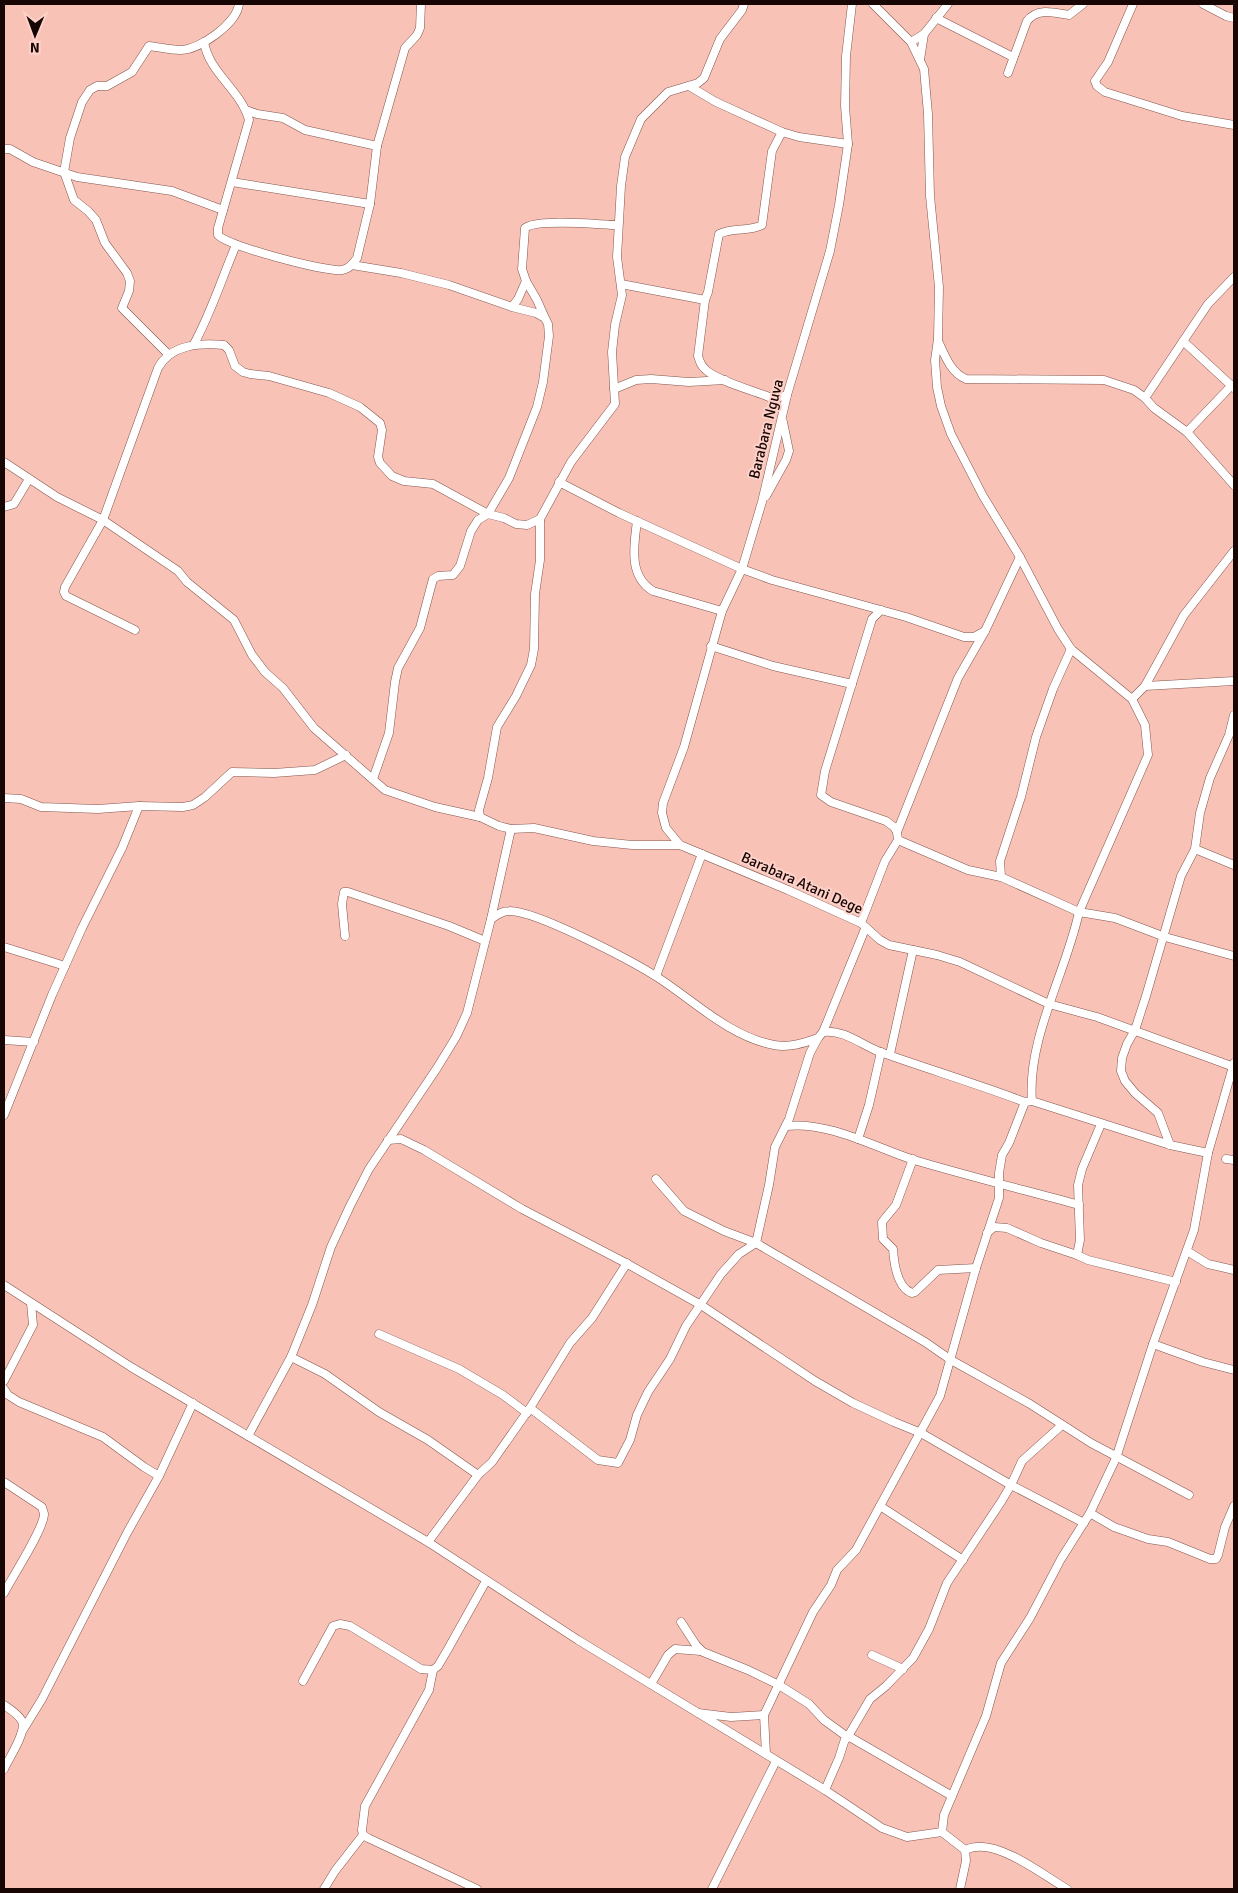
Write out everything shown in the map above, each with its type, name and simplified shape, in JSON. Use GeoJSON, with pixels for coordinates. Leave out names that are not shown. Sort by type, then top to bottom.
{"type":"FeatureCollection","features":[{"type":"Feature","properties":{"kind":"street"},"geometry":{"type":"LineString","coordinates":[[168,354],[122,308],[129,291],[130,281],[127,272],[105,243],[96,220],[74,200],[64,172],[70,138],[82,102],[90,90],[97,86],[107,86],[132,72],[149,46],[181,50],[193,48],[204,42],[236,16],[239,4]]}},
{"type":"Feature","properties":{"kind":"street"},"geometry":{"type":"LineString","coordinates":[[204,42],[210,61],[246,110],[248,120],[218,228],[218,235],[236,246],[326,268],[344,270],[352,265],[357,258],[370,204],[377,146],[405,48],[417,35],[420,28],[421,4]]}},
{"type":"Feature","properties":{"kind":"street"},"geometry":{"type":"LineString","coordinates":[[480,817],[478,810],[488,778],[497,728],[516,696],[531,664],[534,649],[535,594],[540,560],[540,519],[571,462],[615,404],[612,352],[615,325],[622,295],[617,257],[621,186],[626,157],[641,119],[668,92],[698,83],[704,78],[720,39],[742,10],[744,4]]}},
{"type":"Feature","properties":{"kind":"street","name":"Barabara Nguva"},"geometry":{"type":"LineString","coordinates":[[680,846],[666,828],[662,813],[663,803],[684,747],[722,611],[742,569],[762,502],[787,395],[830,250],[848,144],[845,106],[846,56],[852,4]]}},
{"type":"Feature","properties":{"kind":"street"},"geometry":{"type":"LineString","coordinates":[[766,1754],[764,1715],[813,1612],[831,1585],[837,1570],[856,1550],[940,1396],[976,1268],[999,1198],[998,1184],[1002,1155],[1029,1101],[1034,1062],[1049,1004],[1073,936],[1078,912],[1148,755],[1145,725],[1132,699],[1071,649],[1058,629],[1020,557],[988,504],[950,434],[937,387],[935,360],[938,339],[939,287],[930,196],[924,69],[911,42],[873,4]]}},
{"type":"Feature","properties":{"kind":"street"},"geometry":{"type":"LineString","coordinates":[[911,42],[924,34],[948,4]]}},
{"type":"Feature","properties":{"kind":"street"},"geometry":{"type":"LineString","coordinates":[[1008,74],[1027,21],[1031,15],[1041,11],[1069,16],[1083,4]]}},
{"type":"Feature","properties":{"kind":"street"},"geometry":{"type":"LineString","coordinates":[[1133,4],[1108,62],[1095,81],[1097,86],[1105,92],[1182,116],[1234,125]]}},
{"type":"Feature","properties":{"kind":"street"},"geometry":{"type":"LineString","coordinates":[[1203,4],[1234,18]]}},
{"type":"Feature","properties":{"kind":"street"},"geometry":{"type":"LineString","coordinates":[[936,18],[1013,57]]}},
{"type":"Feature","properties":{"kind":"street"},"geometry":{"type":"LineString","coordinates":[[920,60],[924,34]]}},
{"type":"Feature","properties":{"kind":"street"},"geometry":{"type":"LineString","coordinates":[[689,86],[716,102],[782,132],[799,137],[848,144]]}},
{"type":"Feature","properties":{"kind":"street"},"geometry":{"type":"LineString","coordinates":[[246,110],[257,114],[283,118],[305,130],[377,146]]}},
{"type":"Feature","properties":{"kind":"street"},"geometry":{"type":"LineString","coordinates":[[782,132],[772,151],[762,224],[755,228],[737,229],[719,234],[705,300],[698,356],[700,364],[707,371],[726,380],[769,397],[776,398],[787,395]]}},
{"type":"Feature","properties":{"kind":"street"},"geometry":{"type":"LineString","coordinates":[[4,149],[10,149],[33,162],[77,178],[172,191],[223,210]]}},
{"type":"Feature","properties":{"kind":"street"},"geometry":{"type":"LineString","coordinates":[[232,182],[370,204]]}},
{"type":"Feature","properties":{"kind":"street"},"geometry":{"type":"LineString","coordinates":[[373,779],[388,733],[398,668],[420,628],[433,579],[438,576],[453,574],[457,570],[465,553],[471,531],[478,520],[488,514],[509,478],[537,407],[543,382],[549,336],[546,318],[526,281],[522,269],[525,228],[528,225],[548,223],[618,225]]}},
{"type":"Feature","properties":{"kind":"street"},"geometry":{"type":"LineString","coordinates":[[194,344],[203,328],[220,281],[236,246]]}},
{"type":"Feature","properties":{"kind":"street"},"geometry":{"type":"LineString","coordinates":[[352,265],[401,272],[449,285],[546,318]]}},
{"type":"Feature","properties":{"kind":"street"},"geometry":{"type":"LineString","coordinates":[[1145,398],[1208,304],[1234,277]]}},
{"type":"Feature","properties":{"kind":"street"},"geometry":{"type":"LineString","coordinates":[[512,307],[526,281]]}},
{"type":"Feature","properties":{"kind":"street"},"geometry":{"type":"LineString","coordinates":[[621,284],[705,300]]}},
{"type":"Feature","properties":{"kind":"street"},"geometry":{"type":"LineString","coordinates":[[938,339],[947,359],[958,376],[966,379],[1104,380],[1134,390],[1154,408],[1188,432],[1234,485]]}},
{"type":"Feature","properties":{"kind":"street"},"geometry":{"type":"LineString","coordinates":[[1183,341],[1233,387],[1188,432]]}},
{"type":"Feature","properties":{"kind":"street"},"geometry":{"type":"LineString","coordinates":[[135,630],[66,596],[64,592],[65,586],[104,520],[158,368],[168,354],[194,344],[224,345],[229,350],[235,366],[243,372],[269,376],[330,393],[360,407],[380,423],[382,430],[378,457],[380,463],[392,476],[404,481],[433,484],[488,514],[504,518],[516,524],[527,525],[540,519]]}},
{"type":"Feature","properties":{"kind":"street"},"geometry":{"type":"LineString","coordinates":[[614,389],[636,380],[651,379],[689,382],[726,380]]}},
{"type":"Feature","properties":{"kind":"street"},"geometry":{"type":"LineString","coordinates":[[762,502],[786,460],[789,451],[782,418]]}},
{"type":"Feature","properties":{"kind":"street"},"geometry":{"type":"LineString","coordinates":[[4,462],[57,497],[104,520],[178,571],[187,582],[234,620],[252,654],[265,672],[283,688],[314,728],[385,790],[406,798],[480,817],[499,826],[511,829],[492,919],[466,1014],[456,1037],[438,1068],[369,1170],[335,1239],[312,1306],[291,1357],[248,1436]]}},
{"type":"Feature","properties":{"kind":"street"},"geometry":{"type":"LineString","coordinates":[[1234,474],[1234,485]]}},
{"type":"Feature","properties":{"kind":"street"},"geometry":{"type":"LineString","coordinates":[[4,507],[14,504],[29,479]]}},
{"type":"Feature","properties":{"kind":"street"},"geometry":{"type":"LineString","coordinates":[[559,482],[637,521],[742,569],[772,580],[881,610],[964,636],[974,637],[985,631]]}},
{"type":"Feature","properties":{"kind":"street"},"geometry":{"type":"LineString","coordinates":[[637,521],[633,554],[639,578],[646,587],[653,591],[722,611]]}},
{"type":"Feature","properties":{"kind":"street"},"geometry":{"type":"LineString","coordinates":[[1132,699],[1145,686],[1184,615],[1234,551]]}},
{"type":"Feature","properties":{"kind":"street"},"geometry":{"type":"LineString","coordinates":[[379,1334],[459,1369],[528,1410],[598,1460],[618,1463],[630,1440],[637,1415],[648,1392],[670,1359],[686,1326],[721,1274],[739,1254],[756,1243],[769,1185],[775,1146],[786,1126],[810,1054],[821,1035],[863,926],[885,861],[898,836],[958,678],[985,631],[1020,557]]}},
{"type":"Feature","properties":{"kind":"street"},"geometry":{"type":"LineString","coordinates":[[869,607],[872,619]]}},
{"type":"Feature","properties":{"kind":"street"},"geometry":{"type":"LineString","coordinates":[[881,610],[872,619],[825,771],[821,795],[831,802],[886,821],[894,827],[898,836],[968,870],[1001,878],[1078,912],[1115,918],[1165,936],[1234,956]]}},
{"type":"Feature","properties":{"kind":"street"},"geometry":{"type":"LineString","coordinates":[[711,646],[773,666],[852,684]]}},
{"type":"Feature","properties":{"kind":"street"},"geometry":{"type":"LineString","coordinates":[[1001,878],[1000,861],[1021,797],[1036,737],[1071,649]]}},
{"type":"Feature","properties":{"kind":"street"},"geometry":{"type":"LineString","coordinates":[[1145,686],[1234,681]]}},
{"type":"Feature","properties":{"kind":"street"},"geometry":{"type":"LineString","coordinates":[[1170,1145],[1158,1113],[1125,1081],[1121,1071],[1122,1058],[1135,1030],[1182,876],[1195,849],[1200,813],[1210,778],[1229,735],[1234,715]]}},
{"type":"Feature","properties":{"kind":"street"},"geometry":{"type":"LineString","coordinates":[[4,798],[21,799],[41,807],[98,809],[138,806],[182,807],[193,805],[205,797],[232,772],[274,773],[315,770],[346,754]]}},
{"type":"Feature","properties":{"kind":"street"},"geometry":{"type":"LineString","coordinates":[[4,1114],[65,966],[122,848],[138,806]]}},
{"type":"Feature","properties":{"kind":"street","name":"Barabara Atani Dege"},"geometry":{"type":"LineString","coordinates":[[511,829],[534,828],[593,841],[622,844],[680,846],[788,890],[863,926],[880,940],[889,944],[960,962],[1049,1004],[1097,1017],[1234,1065]]}},
{"type":"Feature","properties":{"kind":"street"},"geometry":{"type":"LineString","coordinates":[[1195,849],[1234,865]]}},
{"type":"Feature","properties":{"kind":"street"},"geometry":{"type":"LineString","coordinates":[[656,976],[702,854]]}},
{"type":"Feature","properties":{"kind":"street"},"geometry":{"type":"LineString","coordinates":[[345,936],[342,904],[344,892],[348,892],[449,926],[485,941]]}},
{"type":"Feature","properties":{"kind":"street"},"geometry":{"type":"LineString","coordinates":[[492,919],[500,913],[509,911],[542,919],[656,976],[727,1026],[762,1042],[782,1046],[794,1045],[821,1035],[838,1033],[880,1052],[1029,1101],[1170,1145],[1208,1154]]}},
{"type":"Feature","properties":{"kind":"street"},"geometry":{"type":"LineString","coordinates":[[4,947],[65,966]]}},
{"type":"Feature","properties":{"kind":"street"},"geometry":{"type":"LineString","coordinates":[[890,1054],[913,950]]}},
{"type":"Feature","properties":{"kind":"street"},"geometry":{"type":"LineString","coordinates":[[4,1040],[34,1042]]}},
{"type":"Feature","properties":{"kind":"street"},"geometry":{"type":"LineString","coordinates":[[858,1139],[869,1105],[880,1052]]}},
{"type":"Feature","properties":{"kind":"street"},"geometry":{"type":"LineString","coordinates":[[942,1832],[944,1815],[986,1716],[1001,1663],[1030,1618],[1090,1513],[1116,1458],[1153,1344],[1194,1230],[1208,1154],[1234,1065]]}},
{"type":"Feature","properties":{"kind":"street"},"geometry":{"type":"LineString","coordinates":[[1076,1255],[1080,1240],[1078,1185],[1082,1170],[1101,1124]]}},
{"type":"Feature","properties":{"kind":"street"},"geometry":{"type":"LineString","coordinates":[[786,1126],[794,1125],[823,1129],[858,1139],[913,1159],[1079,1205]]}},
{"type":"Feature","properties":{"kind":"street"},"geometry":{"type":"LineString","coordinates":[[394,1131],[401,1139],[424,1150],[522,1209],[628,1263],[701,1305],[815,1381],[853,1403],[921,1433],[1011,1485],[1084,1523]]}},
{"type":"Feature","properties":{"kind":"street"},"geometry":{"type":"LineString","coordinates":[[388,1140],[401,1139]]}},
{"type":"Feature","properties":{"kind":"street"},"geometry":{"type":"LineString","coordinates":[[913,1159],[896,1205],[882,1222],[881,1230],[883,1239],[893,1249],[894,1262],[904,1289],[912,1293],[915,1292],[938,1270],[976,1268]]}},
{"type":"Feature","properties":{"kind":"street"},"geometry":{"type":"LineString","coordinates":[[656,1179],[684,1210],[724,1231],[756,1243],[925,1342],[951,1360],[1030,1404],[1116,1458],[1189,1495]]}},
{"type":"Feature","properties":{"kind":"street"},"geometry":{"type":"LineString","coordinates":[[986,1235],[994,1227],[1007,1228],[1088,1260],[1176,1282]]}},
{"type":"Feature","properties":{"kind":"street"},"geometry":{"type":"LineString","coordinates":[[1187,1251],[1208,1264],[1234,1270]]}},
{"type":"Feature","properties":{"kind":"street"},"geometry":{"type":"LineString","coordinates":[[428,1542],[478,1475],[492,1462],[528,1410],[570,1342],[592,1318],[628,1263]]}},
{"type":"Feature","properties":{"kind":"street"},"geometry":{"type":"LineString","coordinates":[[4,1285],[131,1366],[428,1542],[486,1581],[696,1713],[825,1790],[882,1828],[907,1836],[942,1832],[965,1850],[966,1861],[960,1889]]}},
{"type":"Feature","properties":{"kind":"street"},"geometry":{"type":"LineString","coordinates":[[4,1381],[33,1325],[31,1303]]}},
{"type":"Feature","properties":{"kind":"street"},"geometry":{"type":"LineString","coordinates":[[34,1320],[49,1313]]}},
{"type":"Feature","properties":{"kind":"street"},"geometry":{"type":"LineString","coordinates":[[1153,1344],[1203,1362],[1234,1370]]}},
{"type":"Feature","properties":{"kind":"street"},"geometry":{"type":"LineString","coordinates":[[291,1357],[325,1374],[379,1412],[428,1440],[478,1475]]}},
{"type":"Feature","properties":{"kind":"street"},"geometry":{"type":"LineString","coordinates":[[4,1389],[8,1395],[19,1402],[103,1437],[159,1476]]}},
{"type":"Feature","properties":{"kind":"street"},"geometry":{"type":"LineString","coordinates":[[4,1769],[127,1533],[159,1476],[193,1403]]}},
{"type":"Feature","properties":{"kind":"street"},"geometry":{"type":"LineString","coordinates":[[825,1790],[848,1737],[870,1699],[913,1658],[921,1644],[947,1583],[1011,1485],[1022,1461],[1062,1425]]}},
{"type":"Feature","properties":{"kind":"street"},"geometry":{"type":"LineString","coordinates":[[4,1482],[42,1507],[44,1513],[43,1521],[4,1593]]}},
{"type":"Feature","properties":{"kind":"street"},"geometry":{"type":"LineString","coordinates":[[880,1506],[963,1560]]}},
{"type":"Feature","properties":{"kind":"street"},"geometry":{"type":"LineString","coordinates":[[1090,1513],[1114,1526],[1148,1538],[1168,1542],[1210,1559],[1216,1559],[1225,1527],[1234,1506]]}},
{"type":"Feature","properties":{"kind":"street"},"geometry":{"type":"LineString","coordinates":[[324,1889],[363,1834],[365,1806],[429,1690],[433,1670],[438,1666],[486,1581]]}},
{"type":"Feature","properties":{"kind":"street"},"geometry":{"type":"LineString","coordinates":[[680,1622],[696,1646],[703,1652]]}},
{"type":"Feature","properties":{"kind":"street"},"geometry":{"type":"LineString","coordinates":[[303,1681],[333,1626],[340,1624],[350,1626],[420,1669],[433,1670]]}},
{"type":"Feature","properties":{"kind":"street"},"geometry":{"type":"LineString","coordinates":[[651,1684],[668,1654],[675,1649],[703,1652],[779,1685],[809,1704],[824,1720],[848,1737],[952,1796]]}},
{"type":"Feature","properties":{"kind":"street"},"geometry":{"type":"LineString","coordinates":[[872,1655],[903,1669]]}},
{"type":"Feature","properties":{"kind":"street"},"geometry":{"type":"LineString","coordinates":[[4,1705],[15,1713],[22,1722],[23,1730]]}},
{"type":"Feature","properties":{"kind":"street"},"geometry":{"type":"LineString","coordinates":[[696,1713],[731,1717],[764,1715]]}},
{"type":"Feature","properties":{"kind":"street"},"geometry":{"type":"LineString","coordinates":[[712,1889],[776,1762]]}},
{"type":"Feature","properties":{"kind":"street"},"geometry":{"type":"LineString","coordinates":[[363,1834],[477,1889]]}},
{"type":"Feature","properties":{"kind":"street"},"geometry":{"type":"LineString","coordinates":[[965,1850],[977,1846],[993,1848],[1013,1856],[1067,1889]]}}]}
